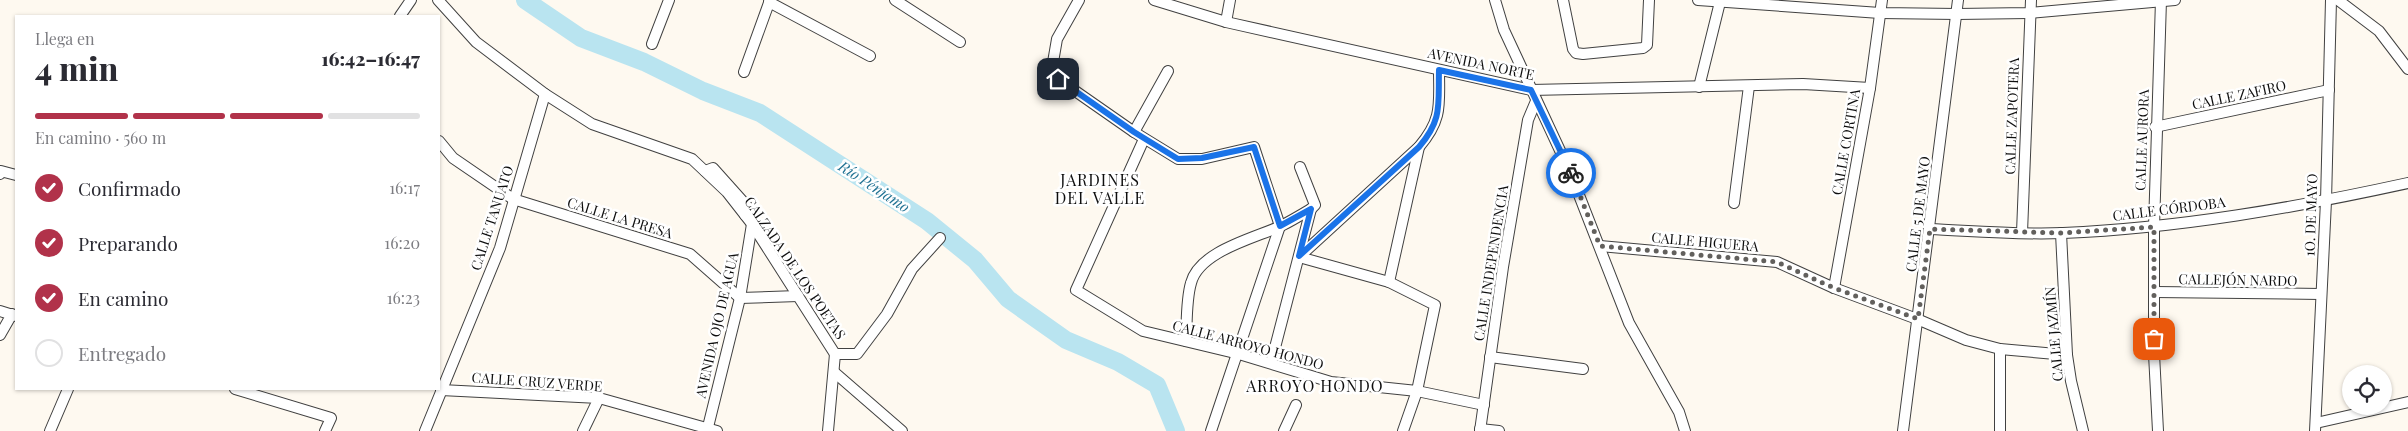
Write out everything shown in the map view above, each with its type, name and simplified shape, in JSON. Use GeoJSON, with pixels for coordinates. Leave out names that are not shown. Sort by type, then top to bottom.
{"type":"FeatureCollection","features":[{"type":"Feature","properties":{"kind":"street"},"geometry":{"type":"LineString","coordinates":[[401,15],[411,0]]}},
{"type":"Feature","properties":{"kind":"street","name":"CALZADA DE LOS POETAS"},"geometry":{"type":"LineString","coordinates":[[438,0],[476,42],[545,94],[592,124],[692,159],[727,192],[752,224],[835,354]]}},
{"type":"Feature","properties":{"kind":"street"},"geometry":{"type":"LineString","coordinates":[[652,44],[669,0]]}},
{"type":"Feature","properties":{"kind":"street"},"geometry":{"type":"LineString","coordinates":[[895,0],[960,42]]}},
{"type":"Feature","properties":{"kind":"street"},"geometry":{"type":"LineString","coordinates":[[1079,0],[1057,39],[1052,68],[1058,79],[1144,139],[1178,159],[1202,158],[1254,147],[1280,226],[1239,354],[1211,431]]}},
{"type":"Feature","properties":{"kind":"street","name":"AVENIDA NORTE"},"geometry":{"type":"LineString","coordinates":[[1154,0],[1226,22],[1531,90],[1803,84],[1870,88]]}},
{"type":"Feature","properties":{"kind":"street"},"geometry":{"type":"LineString","coordinates":[[1226,22],[1230,0]]}},
{"type":"Feature","properties":{"kind":"street"},"geometry":{"type":"LineString","coordinates":[[1494,0],[1504,30],[1570,172],[1629,323],[1679,412],[1685,431]]}},
{"type":"Feature","properties":{"kind":"street"},"geometry":{"type":"LineString","coordinates":[[1563,0],[1573,49],[1576,53],[1583,54],[1643,48],[1647,45],[1649,0]]}},
{"type":"Feature","properties":{"kind":"street"},"geometry":{"type":"LineString","coordinates":[[1698,0],[1768,3],[1880,13],[1957,14],[2029,13],[2175,0]]}},
{"type":"Feature","properties":{"kind":"street","name":"CALLE CORTINA"},"geometry":{"type":"LineString","coordinates":[[1834,288],[1870,88],[1882,0]]}},
{"type":"Feature","properties":{"kind":"street","name":"CALLE 5 DE MAYO"},"geometry":{"type":"LineString","coordinates":[[1903,431],[1958,0]]}},
{"type":"Feature","properties":{"kind":"street","name":"CALLE ZAPOTERA"},"geometry":{"type":"LineString","coordinates":[[2022,233],[2030,0]]}},
{"type":"Feature","properties":{"kind":"street","name":"1O. DE MAYO"},"geometry":{"type":"LineString","coordinates":[[2316,427],[2326,201],[2331,0]]}},
{"type":"Feature","properties":{"kind":"street"},"geometry":{"type":"LineString","coordinates":[[2338,0],[2379,31],[2408,69]]}},
{"type":"Feature","properties":{"kind":"street"},"geometry":{"type":"LineString","coordinates":[[744,72],[770,1],[870,56]]}},
{"type":"Feature","properties":{"kind":"street","name":"CALLE AURORA"},"geometry":{"type":"LineString","coordinates":[[2158,431],[2154,354],[2154,227],[2161,1]]}},
{"type":"Feature","properties":{"kind":"street"},"geometry":{"type":"LineString","coordinates":[[1699,87],[1720,2]]}},
{"type":"Feature","properties":{"kind":"street"},"geometry":{"type":"LineString","coordinates":[[1134,132],[1168,70]]}},
{"type":"Feature","properties":{"kind":"street"},"geometry":{"type":"LineString","coordinates":[[1299,256],[1419,147],[1431,133],[1438,118],[1439,70]]}},
{"type":"Feature","properties":{"kind":"street"},"geometry":{"type":"LineString","coordinates":[[1734,203],[1749,86]]}},
{"type":"Feature","properties":{"kind":"street","name":"CALLE ZAFIRO"},"geometry":{"type":"LineString","coordinates":[[2156,128],[2329,90]]}},
{"type":"Feature","properties":{"kind":"street","name":"CALLE TANUATO"},"geometry":{"type":"LineString","coordinates":[[424,431],[500,248],[545,94]]}},
{"type":"Feature","properties":{"kind":"street","name":"CALLE INDEPENDENCIA"},"geometry":{"type":"LineString","coordinates":[[1480,430],[1527,129],[1536,101]]}},
{"type":"Feature","properties":{"kind":"street","name":"CALLE ARROYO HONDO"},"geometry":{"type":"LineString","coordinates":[[1144,139],[1076,290],[1143,331],[1239,354],[1331,382],[1417,391],[1484,405]]}},
{"type":"Feature","properties":{"kind":"street","name":"CALLE LA PRESA"},"geometry":{"type":"LineString","coordinates":[[440,142],[453,158],[513,199],[690,254],[740,298]]}},
{"type":"Feature","properties":{"kind":"street"},"geometry":{"type":"LineString","coordinates":[[1389,282],[1419,147]]}},
{"type":"Feature","properties":{"kind":"street"},"geometry":{"type":"LineString","coordinates":[[1271,363],[1313,207],[1300,167]]}},
{"type":"Feature","properties":{"kind":"street"},"geometry":{"type":"LineString","coordinates":[[1,172],[15,175]]}},
{"type":"Feature","properties":{"kind":"street","name":"CALLE CÓRDOBA"},"geometry":{"type":"LineString","coordinates":[[1930,229],[2061,233],[2154,227],[2326,201],[2408,183]]}},
{"type":"Feature","properties":{"kind":"street"},"geometry":{"type":"LineString","coordinates":[[1186,341],[1191,282],[1198,270],[1216,255],[1238,242],[1280,226],[1313,207]]}},
{"type":"Feature","properties":{"kind":"street","name":"AVENIDA OJO DE AGUA"},"geometry":{"type":"LineString","coordinates":[[710,431],[740,298],[752,224]]}},
{"type":"Feature","properties":{"kind":"street","name":"CALLE JAZMÍN"},"geometry":{"type":"LineString","coordinates":[[2061,233],[2067,354],[2070,381],[2083,431]]}},
{"type":"Feature","properties":{"kind":"street"},"geometry":{"type":"LineString","coordinates":[[828,431],[835,354],[857,354],[887,314],[912,269],[940,238]]}},
{"type":"Feature","properties":{"kind":"street","name":"CALLE HIGUERA"},"geometry":{"type":"LineString","coordinates":[[1600,246],[1777,262],[1834,288],[1918,319],[1966,340],[2000,349],[2067,354]]}},
{"type":"Feature","properties":{"kind":"street"},"geometry":{"type":"LineString","coordinates":[[1299,256],[1389,282],[1435,305],[1417,391],[1403,431]]}},
{"type":"Feature","properties":{"kind":"street","name":"CALLEJÓN NARDO"},"geometry":{"type":"LineString","coordinates":[[2155,292],[2321,294]]}},
{"type":"Feature","properties":{"kind":"street"},"geometry":{"type":"LineString","coordinates":[[740,298],[798,296]]}},
{"type":"Feature","properties":{"kind":"street"},"geometry":{"type":"LineString","coordinates":[[0,310],[14,315],[0,336]]}},
{"type":"Feature","properties":{"kind":"street"},"geometry":{"type":"LineString","coordinates":[[2000,349],[2000,431]]}},
{"type":"Feature","properties":{"kind":"street"},"geometry":{"type":"LineString","coordinates":[[1490,357],[1583,369]]}},
{"type":"Feature","properties":{"kind":"street"},"geometry":{"type":"LineString","coordinates":[[834,372],[902,431]]}},
{"type":"Feature","properties":{"kind":"street"},"geometry":{"type":"LineString","coordinates":[[50,431],[68,390]]}},
{"type":"Feature","properties":{"kind":"street"},"geometry":{"type":"LineString","coordinates":[[238,390],[331,418],[325,431]]}},
{"type":"Feature","properties":{"kind":"street","name":"CALLE CRUZ VERDE"},"geometry":{"type":"LineString","coordinates":[[441,390],[599,398],[710,431]]}},
{"type":"Feature","properties":{"kind":"street"},"geometry":{"type":"LineString","coordinates":[[583,431],[599,398]]}},
{"type":"Feature","properties":{"kind":"street"},"geometry":{"type":"LineString","coordinates":[[2316,427],[2408,402]]}},
{"type":"Feature","properties":{"kind":"street"},"geometry":{"type":"LineString","coordinates":[[1284,431],[1296,405]]}},
{"type":"Feature","properties":{"kind":"street"},"geometry":{"type":"LineString","coordinates":[[1480,430],[1499,431]]}},
{"type":"Feature","properties":{"kind":"waterway","name":"Río Pénjamo"},"geometry":{"type":"LineString","coordinates":[[525,0],[581,38],[644,62],[703,91],[760,113],[927,221],[975,260],[1008,299],[1066,340],[1118,362],[1157,385],[1176,431]]}},
{"type":"Feature","properties":{"kind":"way so far"},"geometry":{"type":"LineString","coordinates":[[1571,173],[1600,246],[1777,262],[1834,288],[1918,319],[1930,229],[2061,233],[2154,227],[2154,339]]}},
{"type":"Feature","properties":{"kind":"district","name":"JARDINES DEL VALLE"},"geometry":{"type":"Point","coordinates":[1100,189]}},
{"type":"Feature","properties":{"kind":"district","name":"ARROYO HONDO"},"geometry":{"type":"Point","coordinates":[1315,386]}},
{"type":"Feature","properties":{"kind":"route"},"geometry":{"type":"LineString","coordinates":[[1058,79],[1144,139],[1178,159],[1202,158],[1254,147],[1280,226],[1311,209],[1299,256],[1419,147],[1431,133],[1438,118],[1439,70],[1531,90],[1571,173]]}}]}
